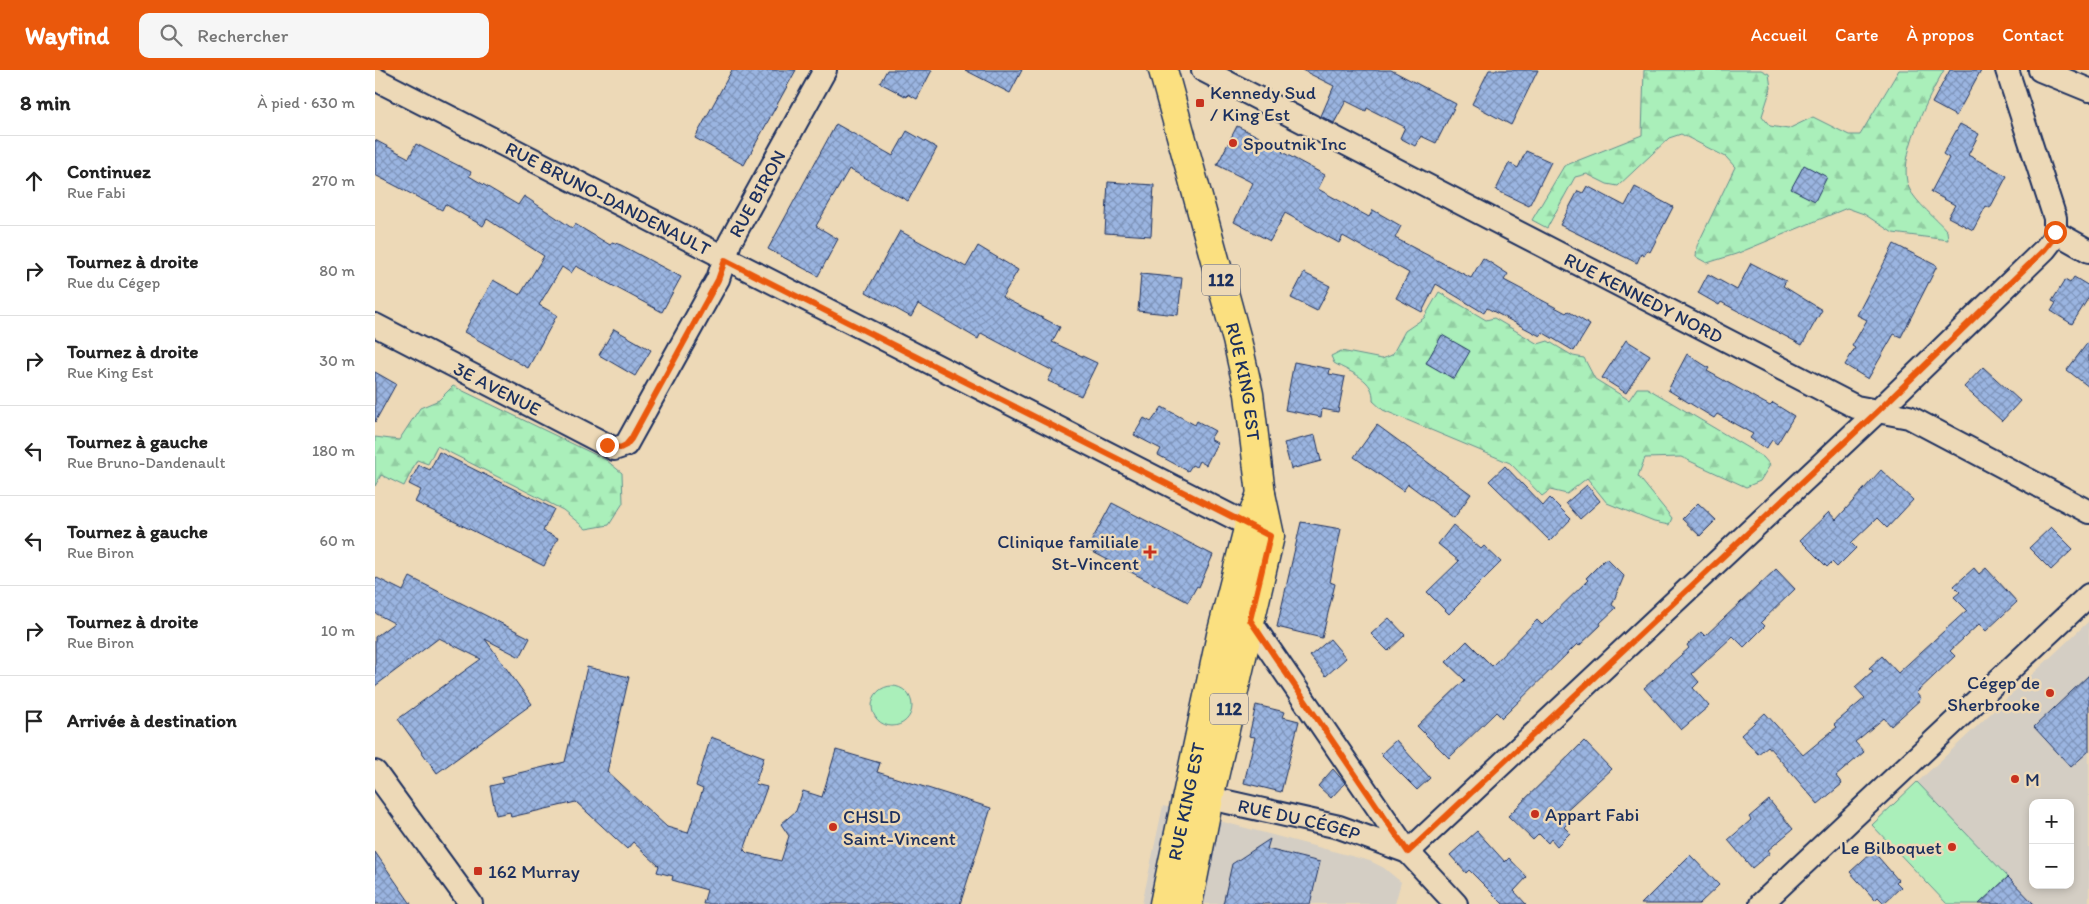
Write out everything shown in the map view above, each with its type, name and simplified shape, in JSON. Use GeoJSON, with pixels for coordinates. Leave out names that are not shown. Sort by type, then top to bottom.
{"type":"FeatureCollection","features":[{"type":"Feature","properties":{"kind":"main road","name":"RUE KING EST"},"geometry":{"type":"LineString","coordinates":[[1163,70],[1237,340],[1254,426],[1261,494],[1250,620],[1199,796],[1164,904]]}},
{"type":"Feature","properties":{"kind":"main road","name":"RUE KING EST"},"geometry":{"type":"LineString","coordinates":[[1187,904],[1199,796],[1221,635],[1259,530]]}},
{"type":"Feature","properties":{"kind":"street","name":"RUE BIRON"},"geometry":{"type":"LineString","coordinates":[[620,448],[631,439],[718,280],[731,242],[825,70]]}},
{"type":"Feature","properties":{"kind":"street","name":"RUE KENNEDY NORD"},"geometry":{"type":"LineString","coordinates":[[1203,70],[1856,407],[1909,417],[2089,512]]}},
{"type":"Feature","properties":{"kind":"street"},"geometry":{"type":"LineString","coordinates":[[1408,852],[1878,411],[2045,249],[2052,240],[2055,232],[2055,218],[2007,70]]}},
{"type":"Feature","properties":{"kind":"street"},"geometry":{"type":"LineString","coordinates":[[2040,70],[2089,90]]}},
{"type":"Feature","properties":{"kind":"street","name":"RUE BRUNO-DANDENAULT"},"geometry":{"type":"LineString","coordinates":[[375,80],[725,260],[1259,530]]}},
{"type":"Feature","properties":{"kind":"street"},"geometry":{"type":"LineString","coordinates":[[2055,232],[2089,251]]}},
{"type":"Feature","properties":{"kind":"street","name":"3E AVENUE"},"geometry":{"type":"LineString","coordinates":[[375,324],[607,445],[620,448]]}},
{"type":"Feature","properties":{"kind":"street"},"geometry":{"type":"LineString","coordinates":[[1761,904],[2089,595]]}},
{"type":"Feature","properties":{"kind":"street","name":"RUE DU CÉGEP"},"geometry":{"type":"LineString","coordinates":[[1250,620],[1408,852],[1456,904]]}},
{"type":"Feature","properties":{"kind":"street"},"geometry":{"type":"LineString","coordinates":[[375,772],[471,904]]}},
{"type":"Feature","properties":{"kind":"street","name":"RUE DU CÉGEP"},"geometry":{"type":"LineString","coordinates":[[1199,796],[1339,826],[1408,852]]}},
{"type":"Feature","properties":{"kind":"shaded area","name":"Cégep de Sherbrooke"},"geometry":{"type":"Polygon","coordinates":[[[2089,621],[2089,904],[1947,904],[1872,825],[2089,621]]]}},
{"type":"Feature","properties":{"kind":"shaded area"},"geometry":{"type":"Polygon","coordinates":[[[1163,806],[1370,861],[1384,868],[1401,882],[1395,904],[1142,904],[1163,806]]]}},
{"type":"Feature","properties":{"kind":"green space"},"geometry":{"type":"Polygon","coordinates":[[[1644,70],[1761,70],[1769,74],[1771,88],[1762,116],[1770,126],[1788,129],[1813,117],[1849,135],[1860,135],[1899,70],[1944,70],[1930,95],[1916,128],[1910,145],[1906,176],[1912,193],[1921,205],[1947,231],[1948,240],[1893,233],[1864,214],[1847,208],[1736,254],[1707,263],[1696,257],[1697,246],[1735,167],[1726,157],[1681,134],[1669,138],[1618,186],[1607,184],[1587,174],[1575,177],[1547,228],[1532,220],[1564,166],[1642,135],[1644,70]]]}},
{"type":"Feature","properties":{"kind":"green space"},"geometry":{"type":"Polygon","coordinates":[[[1439,292],[1486,320],[1494,318],[1538,344],[1548,341],[1573,356],[1584,358],[1595,379],[1629,400],[1637,388],[1647,388],[1763,457],[1770,465],[1760,481],[1746,487],[1681,457],[1645,458],[1638,476],[1672,518],[1669,525],[1654,522],[1607,503],[1587,478],[1567,494],[1550,490],[1542,496],[1510,463],[1383,410],[1373,401],[1373,393],[1366,382],[1334,363],[1331,356],[1341,351],[1382,359],[1392,355],[1405,331],[1424,318],[1439,292]]]}},
{"type":"Feature","properties":{"kind":"green space"},"geometry":{"type":"Polygon","coordinates":[[[453,386],[606,460],[622,473],[623,503],[609,525],[586,529],[563,510],[437,446],[428,464],[417,460],[404,486],[381,475],[375,486],[375,437],[399,440],[420,408],[439,400],[453,386]]]}},
{"type":"Feature","properties":{"kind":"green space"},"geometry":{"type":"Polygon","coordinates":[[[896,686],[903,689],[909,695],[912,706],[911,714],[903,723],[896,726],[888,726],[881,723],[873,714],[872,702],[875,695],[884,687],[896,686]]]}},
{"type":"Feature","properties":{"kind":"green space","name":"Le Bilboquet"},"geometry":{"type":"Polygon","coordinates":[[[1917,782],[2008,877],[1979,904],[1947,904],[1872,825],[1917,782]]]}},
{"type":"Feature","properties":{"kind":"building"},"geometry":{"type":"Polygon","coordinates":[[[732,70],[796,70],[744,165],[695,138],[732,70]]]}},
{"type":"Feature","properties":{"kind":"building"},"geometry":{"type":"Polygon","coordinates":[[[887,70],[932,70],[917,99],[908,94],[907,97],[880,83],[887,70]]]}},
{"type":"Feature","properties":{"kind":"building"},"geometry":{"type":"Polygon","coordinates":[[[965,70],[1022,70],[1010,93],[965,70]]]}},
{"type":"Feature","properties":{"kind":"building"},"geometry":{"type":"Polygon","coordinates":[[[1302,70],[1391,70],[1456,104],[1436,143],[1421,136],[1415,146],[1400,138],[1405,127],[1367,108],[1366,111],[1346,101],[1334,123],[1321,116],[1334,86],[1302,70]]]}},
{"type":"Feature","properties":{"kind":"building"},"geometry":{"type":"Polygon","coordinates":[[[1489,70],[1538,70],[1511,125],[1472,104],[1489,70]]]}},
{"type":"Feature","properties":{"kind":"building"},"geometry":{"type":"Polygon","coordinates":[[[1950,70],[1981,70],[1956,116],[1932,103],[1950,70]]]}},
{"type":"Feature","properties":{"kind":"building"},"geometry":{"type":"Polygon","coordinates":[[[836,124],[893,156],[907,131],[937,148],[908,201],[849,169],[816,226],[838,239],[818,276],[768,249],[836,124]]]}},
{"type":"Feature","properties":{"kind":"building"},"geometry":{"type":"Polygon","coordinates":[[[1960,124],[1979,134],[1968,155],[2007,176],[1990,208],[1986,206],[1973,230],[1948,217],[1955,205],[1931,192],[1949,158],[1943,154],[1960,124]]]}},
{"type":"Feature","properties":{"kind":"building"},"geometry":{"type":"Polygon","coordinates":[[[1237,126],[1284,149],[1282,152],[1325,175],[1318,189],[1369,217],[1373,210],[1401,226],[1395,238],[1471,278],[1483,258],[1508,274],[1504,280],[1566,313],[1568,311],[1590,325],[1574,351],[1542,332],[1540,336],[1487,308],[1484,313],[1436,284],[1422,312],[1396,298],[1409,273],[1343,236],[1339,243],[1285,213],[1270,241],[1234,222],[1253,183],[1217,165],[1237,126]]]}},
{"type":"Feature","properties":{"kind":"building"},"geometry":{"type":"Polygon","coordinates":[[[375,140],[409,158],[416,144],[471,172],[469,176],[518,205],[524,196],[572,228],[575,224],[610,245],[612,242],[621,245],[681,277],[662,312],[576,266],[571,273],[562,267],[539,305],[557,315],[528,368],[464,332],[493,280],[520,295],[544,256],[487,219],[483,226],[445,204],[442,210],[375,175],[375,140]]]}},
{"type":"Feature","properties":{"kind":"building"},"geometry":{"type":"Polygon","coordinates":[[[1526,151],[1551,162],[1529,206],[1496,190],[1509,163],[1518,168],[1526,151]]]}},
{"type":"Feature","properties":{"kind":"building"},"geometry":{"type":"Polygon","coordinates":[[[1804,165],[1827,177],[1815,201],[1791,189],[1804,165]]]}},
{"type":"Feature","properties":{"kind":"building"},"geometry":{"type":"Polygon","coordinates":[[[1108,182],[1154,185],[1151,236],[1105,233],[1108,182]]]}},
{"type":"Feature","properties":{"kind":"building"},"geometry":{"type":"Polygon","coordinates":[[[1587,186],[1625,206],[1635,187],[1673,207],[1650,252],[1647,250],[1644,256],[1641,254],[1637,263],[1560,225],[1578,191],[1583,193],[1587,186]]]}},
{"type":"Feature","properties":{"kind":"building"},"geometry":{"type":"Polygon","coordinates":[[[900,231],[966,267],[978,246],[1018,270],[1002,297],[1060,327],[1052,342],[1097,363],[1081,396],[1048,381],[1053,371],[981,333],[978,339],[918,304],[911,317],[866,292],[900,231]]]}},
{"type":"Feature","properties":{"kind":"building"},"geometry":{"type":"Polygon","coordinates":[[[1894,244],[1937,266],[1901,337],[1894,334],[1868,379],[1845,365],[1855,348],[1852,346],[1867,320],[1857,315],[1894,244]]]}},
{"type":"Feature","properties":{"kind":"building"},"geometry":{"type":"Polygon","coordinates":[[[1751,263],[1786,281],[1783,286],[1822,310],[1802,345],[1721,302],[1719,305],[1698,293],[1708,274],[1737,290],[1751,263]]]}},
{"type":"Feature","properties":{"kind":"building"},"geometry":{"type":"Polygon","coordinates":[[[1304,273],[1330,286],[1317,311],[1291,298],[1304,273]]]}},
{"type":"Feature","properties":{"kind":"building"},"geometry":{"type":"Polygon","coordinates":[[[1141,274],[1182,278],[1178,315],[1138,311],[1141,274]]]}},
{"type":"Feature","properties":{"kind":"building"},"geometry":{"type":"Polygon","coordinates":[[[2074,277],[2089,286],[2089,297],[2072,324],[2051,311],[2056,303],[2052,301],[2065,280],[2070,283],[2074,277]]]}},
{"type":"Feature","properties":{"kind":"building"},"geometry":{"type":"Polygon","coordinates":[[[614,329],[651,350],[635,376],[599,355],[614,329]]]}},
{"type":"Feature","properties":{"kind":"building"},"geometry":{"type":"Polygon","coordinates":[[[1442,335],[1470,351],[1454,379],[1426,363],[1442,335]]]}},
{"type":"Feature","properties":{"kind":"building"},"geometry":{"type":"Polygon","coordinates":[[[1626,340],[1650,355],[1626,393],[1602,378],[1626,340]]]}},
{"type":"Feature","properties":{"kind":"building"},"geometry":{"type":"Polygon","coordinates":[[[2089,341],[2089,387],[2067,370],[2089,341]]]}},
{"type":"Feature","properties":{"kind":"building"},"geometry":{"type":"Polygon","coordinates":[[[1687,354],[1709,368],[1707,371],[1770,406],[1773,403],[1794,416],[1777,444],[1772,440],[1766,449],[1750,438],[1753,434],[1717,414],[1714,418],[1668,390],[1687,354]]]}},
{"type":"Feature","properties":{"kind":"building"},"geometry":{"type":"Polygon","coordinates":[[[1294,362],[1330,369],[1329,374],[1345,377],[1338,412],[1322,409],[1321,417],[1285,410],[1294,362]]]}},
{"type":"Feature","properties":{"kind":"building"},"geometry":{"type":"Polygon","coordinates":[[[1983,367],[2020,401],[2002,421],[1964,387],[1983,367]]]}},
{"type":"Feature","properties":{"kind":"building"},"geometry":{"type":"Polygon","coordinates":[[[375,372],[396,384],[375,422],[375,372]]]}},
{"type":"Feature","properties":{"kind":"building"},"geometry":{"type":"Polygon","coordinates":[[[1162,407],[1195,425],[1197,421],[1215,431],[1210,439],[1217,443],[1206,465],[1199,461],[1196,467],[1192,465],[1188,471],[1158,455],[1161,449],[1134,435],[1144,418],[1151,422],[1162,407]]]}},
{"type":"Feature","properties":{"kind":"building"},"geometry":{"type":"Polygon","coordinates":[[[1377,425],[1471,494],[1454,518],[1408,484],[1403,491],[1354,457],[1377,425]]]}},
{"type":"Feature","properties":{"kind":"building"},"geometry":{"type":"Polygon","coordinates":[[[1315,435],[1321,461],[1291,469],[1284,443],[1315,435]]]}},
{"type":"Feature","properties":{"kind":"building"},"geometry":{"type":"Polygon","coordinates":[[[439,452],[554,509],[543,531],[558,538],[544,566],[415,502],[421,490],[409,484],[419,465],[430,470],[439,452]]]}},
{"type":"Feature","properties":{"kind":"building"},"geometry":{"type":"Polygon","coordinates":[[[1505,466],[1543,506],[1550,498],[1571,519],[1550,541],[1489,481],[1505,466]]]}},
{"type":"Feature","properties":{"kind":"building"},"geometry":{"type":"Polygon","coordinates":[[[1881,470],[1913,500],[1887,528],[1877,518],[1851,543],[1856,548],[1837,567],[1832,562],[1827,567],[1800,540],[1829,512],[1836,520],[1881,470]]]}},
{"type":"Feature","properties":{"kind":"building"},"geometry":{"type":"Polygon","coordinates":[[[1587,485],[1600,501],[1580,519],[1566,503],[1587,485]]]}},
{"type":"Feature","properties":{"kind":"building","name":"Clinique familiale St-Vincent"},"geometry":{"type":"Polygon","coordinates":[[[1112,503],[1213,555],[1199,587],[1197,586],[1188,602],[1087,549],[1112,503]]]}},
{"type":"Feature","properties":{"kind":"building"},"geometry":{"type":"Polygon","coordinates":[[[1698,503],[1716,520],[1700,536],[1682,519],[1698,503]]]}},
{"type":"Feature","properties":{"kind":"building"},"geometry":{"type":"Polygon","coordinates":[[[1301,522],[1341,529],[1330,582],[1335,584],[1322,638],[1277,627],[1301,522]]]}},
{"type":"Feature","properties":{"kind":"building"},"geometry":{"type":"Polygon","coordinates":[[[1453,525],[1481,549],[1484,546],[1501,562],[1449,614],[1427,592],[1459,561],[1438,544],[1453,525]]]}},
{"type":"Feature","properties":{"kind":"building"},"geometry":{"type":"Polygon","coordinates":[[[2051,527],[2073,549],[2051,570],[2029,548],[2051,527]]]}},
{"type":"Feature","properties":{"kind":"building"},"geometry":{"type":"Polygon","coordinates":[[[1606,558],[1624,576],[1612,605],[1616,608],[1600,623],[1601,625],[1579,646],[1577,644],[1502,718],[1496,712],[1449,758],[1417,726],[1465,680],[1446,662],[1467,641],[1492,666],[1537,620],[1542,625],[1588,580],[1586,578],[1606,558]]]}},
{"type":"Feature","properties":{"kind":"building"},"geometry":{"type":"Polygon","coordinates":[[[1974,568],[1979,574],[1986,568],[2017,602],[1986,631],[1979,624],[1950,651],[1955,656],[1916,693],[1921,699],[1891,726],[1884,718],[1855,742],[1864,752],[1836,776],[1842,784],[1818,804],[1768,746],[1758,754],[1741,735],[1765,713],[1803,755],[1837,727],[1834,724],[1865,698],[1855,687],[1873,671],[1869,668],[1882,656],[1898,673],[1967,610],[1954,597],[1960,592],[1954,586],[1974,568]]]}},
{"type":"Feature","properties":{"kind":"building"},"geometry":{"type":"Polygon","coordinates":[[[1776,569],[1795,589],[1761,622],[1765,626],[1744,647],[1733,636],[1692,674],[1699,682],[1693,688],[1709,706],[1681,730],[1644,688],[1689,648],[1687,645],[1701,632],[1705,636],[1776,569]]]}},
{"type":"Feature","properties":{"kind":"building"},"geometry":{"type":"Polygon","coordinates":[[[375,577],[403,591],[410,577],[530,638],[520,657],[485,639],[532,704],[437,773],[398,719],[481,659],[439,638],[375,686],[375,637],[394,623],[375,613],[375,577]]]}},
{"type":"Feature","properties":{"kind":"building"},"geometry":{"type":"Polygon","coordinates":[[[1389,618],[1405,635],[1388,651],[1371,634],[1389,618]]]}},
{"type":"Feature","properties":{"kind":"building"},"geometry":{"type":"Polygon","coordinates":[[[1330,639],[1346,658],[1326,676],[1310,656],[1330,639]]]}},
{"type":"Feature","properties":{"kind":"building"},"geometry":{"type":"Polygon","coordinates":[[[587,667],[629,677],[607,772],[667,827],[688,833],[703,789],[696,786],[711,737],[764,757],[755,784],[767,787],[744,850],[747,853],[781,861],[789,836],[781,824],[796,811],[803,791],[822,797],[836,750],[880,763],[877,772],[991,808],[960,904],[703,904],[707,890],[672,880],[673,876],[657,872],[659,866],[633,842],[627,849],[576,802],[511,817],[510,812],[496,815],[490,786],[503,783],[502,777],[565,762],[587,667]]]}},
{"type":"Feature","properties":{"kind":"building"},"geometry":{"type":"Polygon","coordinates":[[[2089,675],[2089,751],[2071,767],[2034,727],[2089,675]]]}},
{"type":"Feature","properties":{"kind":"building"},"geometry":{"type":"Polygon","coordinates":[[[1256,705],[1285,712],[1283,717],[1299,721],[1281,792],[1244,783],[1255,737],[1249,736],[1256,705]]]}},
{"type":"Feature","properties":{"kind":"building"},"geometry":{"type":"Polygon","coordinates":[[[1396,740],[1430,778],[1417,790],[1381,754],[1396,740]]]}},
{"type":"Feature","properties":{"kind":"building"},"geometry":{"type":"Polygon","coordinates":[[[1584,741],[1611,769],[1560,816],[1568,823],[1564,827],[1570,833],[1557,846],[1551,839],[1548,843],[1539,834],[1533,840],[1508,816],[1584,741]]]}},
{"type":"Feature","properties":{"kind":"building"},"geometry":{"type":"Polygon","coordinates":[[[1333,769],[1345,783],[1331,798],[1318,786],[1333,769]]]}},
{"type":"Feature","properties":{"kind":"building"},"geometry":{"type":"Polygon","coordinates":[[[1769,800],[1793,829],[1768,850],[1770,853],[1752,868],[1728,840],[1751,820],[1749,817],[1769,800]]]}},
{"type":"Feature","properties":{"kind":"building"},"geometry":{"type":"Polygon","coordinates":[[[1477,831],[1505,862],[1509,858],[1527,877],[1514,891],[1526,904],[1503,904],[1469,870],[1466,873],[1450,855],[1477,831]]]}},
{"type":"Feature","properties":{"kind":"building"},"geometry":{"type":"Polygon","coordinates":[[[1270,839],[1267,849],[1320,862],[1310,904],[1223,904],[1232,864],[1270,839]]]}},
{"type":"Feature","properties":{"kind":"building"},"geometry":{"type":"Polygon","coordinates":[[[1873,851],[1898,880],[1896,882],[1901,887],[1884,903],[1878,897],[1875,900],[1850,872],[1873,851]]]}},
{"type":"Feature","properties":{"kind":"building"},"geometry":{"type":"Polygon","coordinates":[[[375,852],[411,904],[375,904],[375,852]]]}},
{"type":"Feature","properties":{"kind":"building"},"geometry":{"type":"Polygon","coordinates":[[[1690,855],[1719,885],[1699,904],[1641,904],[1690,855]]]}},
{"type":"Feature","properties":{"kind":"building"},"geometry":{"type":"Polygon","coordinates":[[[2008,877],[2034,904],[1979,904],[2008,877]]]}},
{"type":"Feature","properties":{"kind":"place","name":"Kennedy Sud / King Est"},"geometry":{"type":"Point","coordinates":[1200,103]}},
{"type":"Feature","properties":{"kind":"place","name":"Spoutnik Inc"},"geometry":{"type":"Point","coordinates":[1233,143]}},
{"type":"Feature","properties":{"kind":"place","name":"Clinique familiale St-Vincent"},"geometry":{"type":"Point","coordinates":[1150,552]}},
{"type":"Feature","properties":{"kind":"place","name":"Cégep de Sherbrooke"},"geometry":{"type":"Point","coordinates":[2050,693]}},
{"type":"Feature","properties":{"kind":"place","name":"M"},"geometry":{"type":"Point","coordinates":[2015,779]}},
{"type":"Feature","properties":{"kind":"place","name":"Appart Fabi"},"geometry":{"type":"Point","coordinates":[1535,814]}},
{"type":"Feature","properties":{"kind":"place","name":"CHSLD Saint-Vincent"},"geometry":{"type":"Point","coordinates":[833,827]}},
{"type":"Feature","properties":{"kind":"place","name":"Le Bilboquet"},"geometry":{"type":"Point","coordinates":[1952,847]}},
{"type":"Feature","properties":{"kind":"place","name":"162 Murray"},"geometry":{"type":"Point","coordinates":[478,871]}},
{"type":"Feature","properties":{"kind":"route"},"geometry":{"type":"LineString","coordinates":[[607,445],[614,449],[620,448],[631,439],[718,280],[725,260],[1106,452],[1270,536],[1250,620],[1408,852],[1878,411],[2045,249],[2055,232]]}}]}
